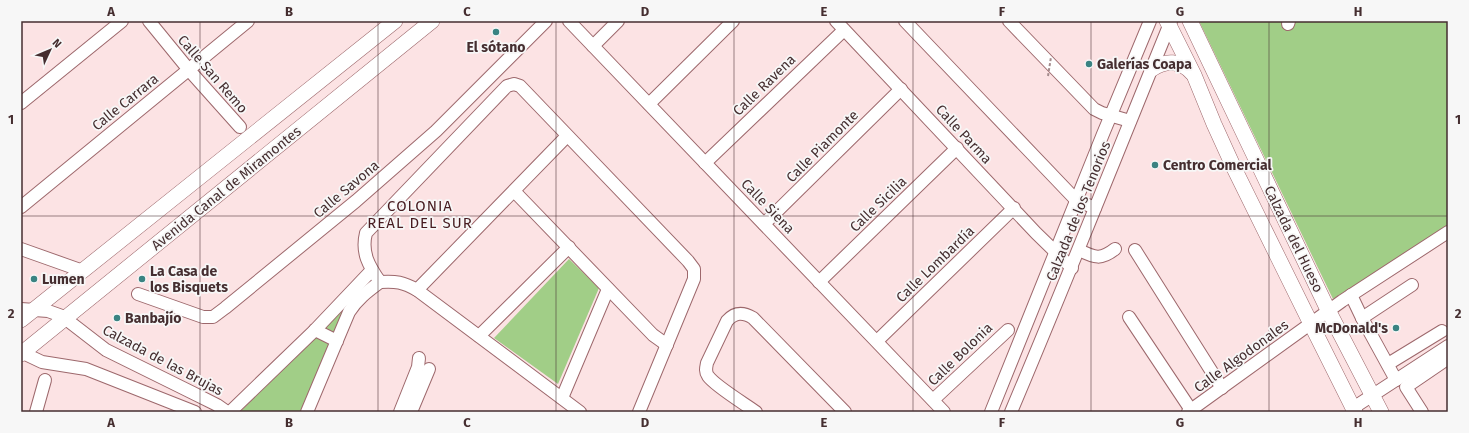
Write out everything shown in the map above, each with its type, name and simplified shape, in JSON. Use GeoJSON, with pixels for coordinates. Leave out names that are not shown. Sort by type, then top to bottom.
{"type":"FeatureCollection","features":[{"type":"Feature","properties":{"kind":"main road","name":"Avenida Canal de Miramontes"},"geometry":{"type":"LineString","coordinates":[[21,320],[27,309],[83,271],[395,21]]}},
{"type":"Feature","properties":{"kind":"main road","name":"Avenida Canal de Miramontes"},"geometry":{"type":"LineString","coordinates":[[21,353],[432,21]]}},
{"type":"Feature","properties":{"kind":"main road","name":"Calzada del Hueso"},"geometry":{"type":"LineString","coordinates":[[1190,21],[1328,310],[1381,412]]}},
{"type":"Feature","properties":{"kind":"main road","name":"Calzada del Hueso"},"geometry":{"type":"LineString","coordinates":[[1169,23],[1194,74],[1228,156],[1354,410]]}},
{"type":"Feature","properties":{"kind":"main road"},"geometry":{"type":"LineString","coordinates":[[1152,69],[1163,63],[1174,63],[1185,67],[1194,74]]}},
{"type":"Feature","properties":{"kind":"street"},"geometry":{"type":"LineString","coordinates":[[21,103],[122,21]]}},
{"type":"Feature","properties":{"kind":"street","name":"Calle San Remo"},"geometry":{"type":"LineString","coordinates":[[149,21],[189,70],[240,127]]}},
{"type":"Feature","properties":{"kind":"street","name":"Calle Carrara"},"geometry":{"type":"LineString","coordinates":[[21,207],[248,21]]}},
{"type":"Feature","properties":{"kind":"street","name":"Calle Savona"},"geometry":{"type":"LineString","coordinates":[[138,294],[203,317],[213,317],[356,201],[436,131],[546,21]]}},
{"type":"Feature","properties":{"kind":"street","name":"Calle Siena"},"geometry":{"type":"LineString","coordinates":[[569,21],[944,412]]}},
{"type":"Feature","properties":{"kind":"street"},"geometry":{"type":"LineString","coordinates":[[593,46],[618,21]]}},
{"type":"Feature","properties":{"kind":"street"},"geometry":{"type":"LineString","coordinates":[[649,104],[734,21]]}},
{"type":"Feature","properties":{"kind":"street"},"geometry":{"type":"LineString","coordinates":[[905,21],[1076,200],[1095,208]]}},
{"type":"Feature","properties":{"kind":"street"},"geometry":{"type":"LineString","coordinates":[[1009,21],[1094,109],[1102,114],[1130,120]]}},
{"type":"Feature","properties":{"kind":"street","name":"Calzada de los Tenorios"},"geometry":{"type":"LineString","coordinates":[[991,412],[1110,116],[1150,21]]}},
{"type":"Feature","properties":{"kind":"street","name":"Calzada de los Tenorios"},"geometry":{"type":"LineString","coordinates":[[1011,412],[1072,268],[1169,23]]}},
{"type":"Feature","properties":{"kind":"street","name":"Calle Parma"},"geometry":{"type":"LineString","coordinates":[[840,25],[1055,252],[1072,268]]}},
{"type":"Feature","properties":{"kind":"street","name":"Calle Ravena"},"geometry":{"type":"LineString","coordinates":[[705,163],[840,25]]}},
{"type":"Feature","properties":{"kind":"street"},"geometry":{"type":"LineString","coordinates":[[380,282],[372,270],[364,252],[366,233],[507,86],[514,84],[520,86],[694,269],[694,279],[639,412]]}},
{"type":"Feature","properties":{"kind":"street","name":"Calle Piamonte"},"geometry":{"type":"LineString","coordinates":[[764,224],[901,89]]}},
{"type":"Feature","properties":{"kind":"street"},"geometry":{"type":"LineString","coordinates":[[417,290],[567,136]]}},
{"type":"Feature","properties":{"kind":"street","name":"Calle Sicilia"},"geometry":{"type":"LineString","coordinates":[[820,282],[957,148]]}},
{"type":"Feature","properties":{"kind":"street"},"geometry":{"type":"LineString","coordinates":[[514,190],[653,335],[667,345]]}},
{"type":"Feature","properties":{"kind":"street","name":"Calle Lombardía"},"geometry":{"type":"LineString","coordinates":[[877,341],[1014,208]]}},
{"type":"Feature","properties":{"kind":"street","name":"Calle Algodonales"},"geometry":{"type":"LineString","coordinates":[[1190,411],[1328,310],[1448,232]]}},
{"type":"Feature","properties":{"kind":"street"},"geometry":{"type":"LineString","coordinates":[[479,336],[569,247]]}},
{"type":"Feature","properties":{"kind":"street"},"geometry":{"type":"LineString","coordinates":[[21,249],[83,271]]}},
{"type":"Feature","properties":{"kind":"street"},"geometry":{"type":"LineString","coordinates":[[1079,250],[1097,258],[1107,255],[1115,249]]}},
{"type":"Feature","properties":{"kind":"street"},"geometry":{"type":"LineString","coordinates":[[1134,250],[1222,388]]}},
{"type":"Feature","properties":{"kind":"street"},"geometry":{"type":"LineString","coordinates":[[230,412],[315,330],[372,270]]}},
{"type":"Feature","properties":{"kind":"street"},"geometry":{"type":"LineString","coordinates":[[307,412],[349,312],[355,302],[380,282],[394,281],[406,284],[417,290],[580,412]]}},
{"type":"Feature","properties":{"kind":"street"},"geometry":{"type":"LineString","coordinates":[[1362,318],[1412,285]]}},
{"type":"Feature","properties":{"kind":"street"},"geometry":{"type":"LineString","coordinates":[[562,398],[608,288]]}},
{"type":"Feature","properties":{"kind":"street"},"geometry":{"type":"LineString","coordinates":[[1041,289],[1060,296]]}},
{"type":"Feature","properties":{"kind":"street"},"geometry":{"type":"LineString","coordinates":[[1351,295],[1396,380]]}},
{"type":"Feature","properties":{"kind":"street","name":"Calzada de las Brujas"},"geometry":{"type":"LineString","coordinates":[[27,309],[55,313],[66,318],[106,350],[217,405],[226,412]]}},
{"type":"Feature","properties":{"kind":"street"},"geometry":{"type":"LineString","coordinates":[[756,412],[707,375],[707,364],[727,321],[732,315],[746,314],[753,318],[845,412]]}},
{"type":"Feature","properties":{"kind":"street"},"geometry":{"type":"LineString","coordinates":[[1129,317],[1190,411]]}},
{"type":"Feature","properties":{"kind":"street"},"geometry":{"type":"LineString","coordinates":[[315,330],[337,341]]}},
{"type":"Feature","properties":{"kind":"street","name":"Calle Bolonia"},"geometry":{"type":"LineString","coordinates":[[933,400],[1008,330]]}},
{"type":"Feature","properties":{"kind":"street"},"geometry":{"type":"LineString","coordinates":[[1388,364],[1442,331]]}},
{"type":"Feature","properties":{"kind":"street"},"geometry":{"type":"LineString","coordinates":[[21,353],[42,362],[86,369],[171,406],[191,410]]}},
{"type":"Feature","properties":{"kind":"street"},"geometry":{"type":"LineString","coordinates":[[1354,410],[1396,380],[1446,354]]}},
{"type":"Feature","properties":{"kind":"street"},"geometry":{"type":"LineString","coordinates":[[1422,412],[1406,387],[1446,354]]}},
{"type":"Feature","properties":{"kind":"street"},"geometry":{"type":"LineString","coordinates":[[400,412],[418,366],[419,358]]}},
{"type":"Feature","properties":{"kind":"street"},"geometry":{"type":"LineString","coordinates":[[411,412],[429,369]]}},
{"type":"Feature","properties":{"kind":"street"},"geometry":{"type":"LineString","coordinates":[[36,412],[45,380]]}},
{"type":"Feature","properties":{"kind":"street"},"geometry":{"type":"LineString","coordinates":[[171,406],[182,398],[183,392],[179,387]]}},
{"type":"Feature","properties":{"kind":"street"},"geometry":{"type":"LineString","coordinates":[[191,410],[185,402],[190,394],[193,393]]}},
{"type":"Feature","properties":{"kind":"path"},"geometry":{"type":"LineString","coordinates":[[1048,76],[1051,57]]}},
{"type":"Feature","properties":{"kind":"green space"},"geometry":{"type":"Polygon","coordinates":[[[1199,21],[1448,21],[1448,227],[1333,299],[1199,21]]]}},
{"type":"Feature","properties":{"kind":"green space"},"geometry":{"type":"Polygon","coordinates":[[[569,259],[599,288],[558,384],[494,338],[569,259]]]}},
{"type":"Feature","properties":{"kind":"green space"},"geometry":{"type":"Polygon","coordinates":[[[341,310],[344,316],[303,412],[240,412],[341,310]]]}},
{"type":"Feature","properties":{"kind":"place","name":"El sótano"},"geometry":{"type":"Point","coordinates":[496,32]}},
{"type":"Feature","properties":{"kind":"place","name":"Galerías Coapa"},"geometry":{"type":"Point","coordinates":[1089,64]}},
{"type":"Feature","properties":{"kind":"place","name":"Centro Comercial"},"geometry":{"type":"Point","coordinates":[1155,165]}},
{"type":"Feature","properties":{"kind":"place","name":"Lumen"},"geometry":{"type":"Point","coordinates":[34,279]}},
{"type":"Feature","properties":{"kind":"place","name":"La Casa de los Bisquets"},"geometry":{"type":"Point","coordinates":[142,279]}},
{"type":"Feature","properties":{"kind":"place","name":"Banbajío"},"geometry":{"type":"Point","coordinates":[117,318]}},
{"type":"Feature","properties":{"kind":"place","name":"McDonald's"},"geometry":{"type":"Point","coordinates":[1396,328]}},
{"type":"Feature","properties":{"kind":"district","name":"COLONIA REAL DEL SUR"},"geometry":{"type":"Point","coordinates":[420,214]}}]}
